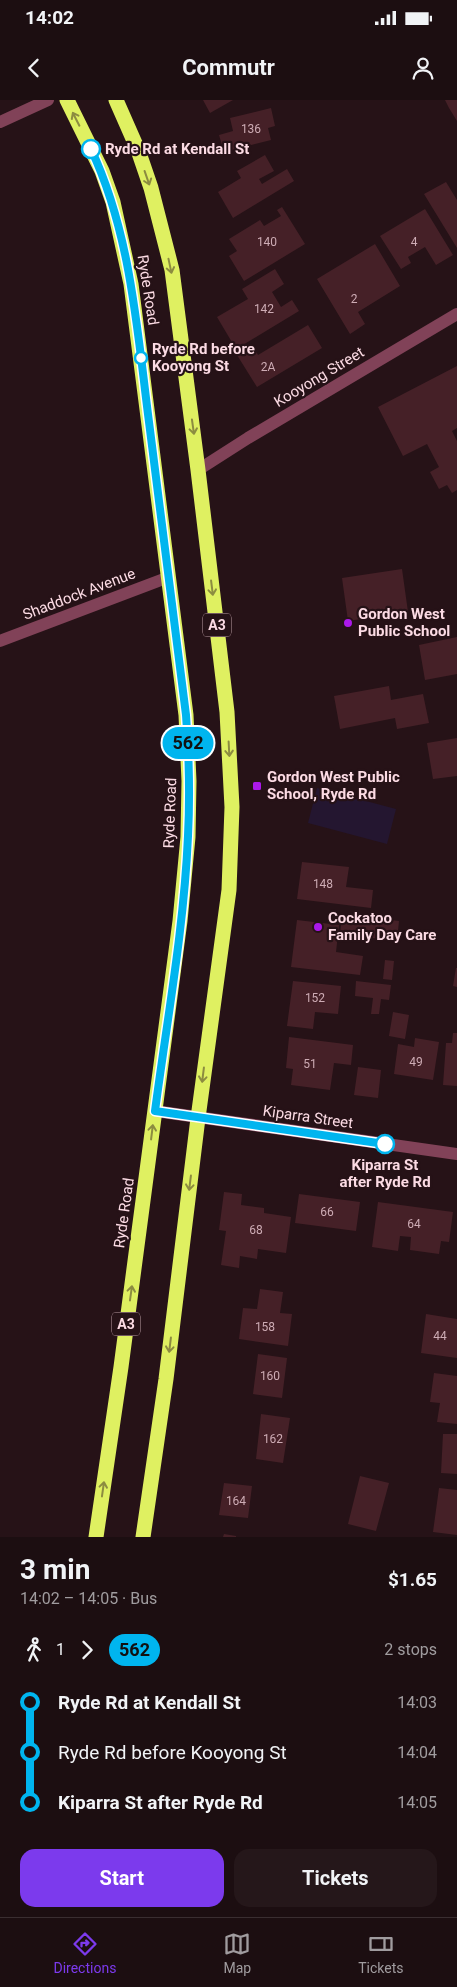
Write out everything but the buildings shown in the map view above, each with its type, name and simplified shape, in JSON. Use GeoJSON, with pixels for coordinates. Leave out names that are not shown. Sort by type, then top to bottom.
{"type":"FeatureCollection","features":[{"type":"Feature","properties":{"kind":"highway","name":"Ryde Road"},"geometry":{"type":"LineString","coordinates":[[67,100],[102,172],[122,238],[131,284],[170,577],[186,715],[189,781],[188,837],[180,921],[96,1537]]}},
{"type":"Feature","properties":{"kind":"highway","name":"Ryde Road"},"geometry":{"type":"LineString","coordinates":[[116,100],[138,150],[151,188],[172,270],[227,712],[232,815],[229,890],[198,1118],[166,1379],[143,1537]]}},
{"type":"Feature","properties":{"kind":"street"},"geometry":{"type":"LineString","coordinates":[[0,122],[48,100]]}},
{"type":"Feature","properties":{"kind":"street","name":"Kooyong Street"},"geometry":{"type":"LineString","coordinates":[[198,470],[248,438],[457,314]]}},
{"type":"Feature","properties":{"kind":"street","name":"Shaddock Avenue"},"geometry":{"type":"LineString","coordinates":[[0,641],[170,577]]}},
{"type":"Feature","properties":{"kind":"street","name":"Kiparra Street"},"geometry":{"type":"LineString","coordinates":[[155,1111],[457,1154]]}},
{"type":"Feature","properties":{"kind":"shaded area"},"geometry":{"type":"Polygon","coordinates":[[[317,788],[396,809],[387,844],[308,823],[317,788]]]}},
{"type":"Feature","properties":{"kind":"bus line","name":"562"},"geometry":{"type":"LineString","coordinates":[[91,149],[102,172],[112,202],[120,229],[131,284],[170,577],[188,741],[188,837],[180,921],[155,1111],[385,1144]]}},
{"type":"Feature","properties":{"kind":"place","name":"Ryde Rd at Kendall St"},"geometry":{"type":"Point","coordinates":[91,149]}},
{"type":"Feature","properties":{"kind":"place","name":"Ryde Rd before Kooyong St"},"geometry":{"type":"Point","coordinates":[141,358]}},
{"type":"Feature","properties":{"kind":"place","name":"Gordon West Public School"},"geometry":{"type":"Point","coordinates":[348,623]}},
{"type":"Feature","properties":{"kind":"place","name":"Gordon West Public School, Ryde Rd"},"geometry":{"type":"Point","coordinates":[257,786]}},
{"type":"Feature","properties":{"kind":"place","name":"Cockatoo Family Day Care"},"geometry":{"type":"Point","coordinates":[318,927]}},
{"type":"Feature","properties":{"kind":"place","name":"Kiparra St after Ryde Rd"},"geometry":{"type":"Point","coordinates":[385,1144]}}]}
